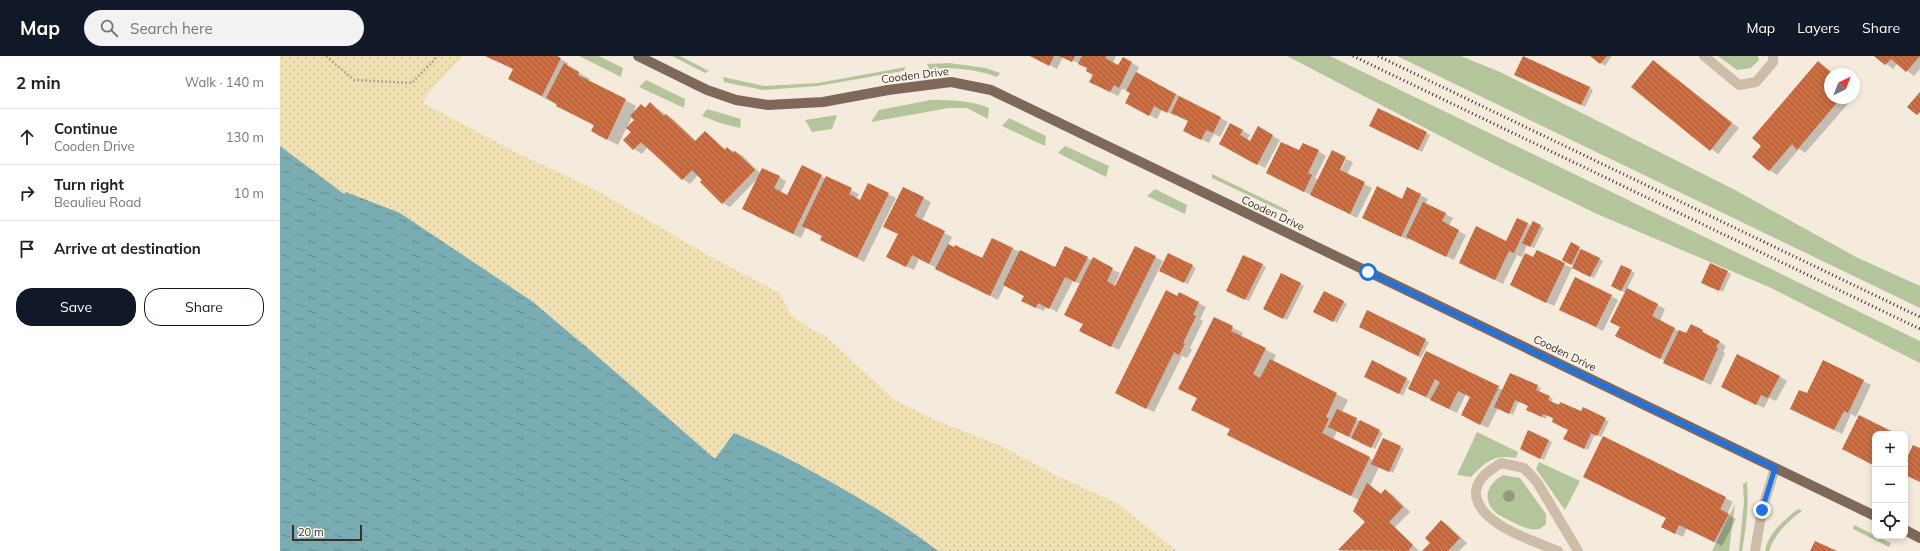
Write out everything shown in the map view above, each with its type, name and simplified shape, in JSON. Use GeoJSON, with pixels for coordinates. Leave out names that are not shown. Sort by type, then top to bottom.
{"type":"FeatureCollection","features":[{"type":"Feature","properties":{"kind":"main road","name":"Cooden Drive"},"geometry":{"type":"LineString","coordinates":[[638,56],[707,90],[736,100],[768,105],[823,102],[888,90],[951,82],[991,90],[1872,515]]}},
{"type":"Feature","properties":{"kind":"main road"},"geometry":{"type":"LineString","coordinates":[[1908,532],[1920,538]]}},
{"type":"Feature","properties":{"kind":"street"},"geometry":{"type":"LineString","coordinates":[[1704,56],[1738,85],[1756,82],[1773,62],[1773,56]]}},
{"type":"Feature","properties":{"kind":"street"},"geometry":{"type":"LineString","coordinates":[[1558,551],[1508,531],[1486,515],[1476,498],[1477,485],[1486,472],[1502,463],[1524,468],[1537,482],[1578,551]]}},
{"type":"Feature","properties":{"kind":"street"},"geometry":{"type":"LineString","coordinates":[[1755,551],[1762,510],[1775,468]]}},
{"type":"Feature","properties":{"kind":"path"},"geometry":{"type":"LineString","coordinates":[[326,56],[354,80],[412,83],[438,56]]}},
{"type":"Feature","properties":{"kind":"green space"},"geometry":{"type":"Polygon","coordinates":[[[579,56],[599,56],[623,68],[621,77],[579,56]]]}},
{"type":"Feature","properties":{"kind":"green space"},"geometry":{"type":"Polygon","coordinates":[[[672,56],[680,56],[709,71],[705,73],[672,56]]]}},
{"type":"Feature","properties":{"kind":"green space"},"geometry":{"type":"Polygon","coordinates":[[[1287,56],[1330,56],[1920,341],[1920,363],[1769,287],[1597,214],[1498,166],[1287,56]]]}},
{"type":"Feature","properties":{"kind":"green space"},"geometry":{"type":"Polygon","coordinates":[[[1397,56],[1461,56],[1500,72],[1735,190],[1856,257],[1920,286],[1920,308],[1397,56]]]}},
{"type":"Feature","properties":{"kind":"green space"},"geometry":{"type":"Polygon","coordinates":[[[1718,56],[1758,56],[1759,60],[1751,68],[1737,70],[1718,56]]]}},
{"type":"Feature","properties":{"kind":"green space"},"geometry":{"type":"Polygon","coordinates":[[[949,63],[986,68],[1000,73],[997,77],[963,69],[929,69],[927,64],[949,63]]]}},
{"type":"Feature","properties":{"kind":"green space"},"geometry":{"type":"Polygon","coordinates":[[[906,67],[903,71],[818,86],[763,90],[724,82],[723,77],[764,86],[818,83],[906,67]]]}},
{"type":"Feature","properties":{"kind":"green space"},"geometry":{"type":"Polygon","coordinates":[[[646,80],[685,99],[684,108],[639,87],[646,80]]]}},
{"type":"Feature","properties":{"kind":"green space"},"geometry":{"type":"Polygon","coordinates":[[[931,100],[960,101],[982,105],[989,108],[988,119],[967,108],[949,108],[871,122],[879,110],[931,100]]]}},
{"type":"Feature","properties":{"kind":"green space"},"geometry":{"type":"Polygon","coordinates":[[[707,109],[741,119],[740,128],[720,123],[702,116],[707,109]]]}},
{"type":"Feature","properties":{"kind":"green space"},"geometry":{"type":"Polygon","coordinates":[[[837,115],[832,129],[812,132],[805,120],[837,115]]]}},
{"type":"Feature","properties":{"kind":"green space"},"geometry":{"type":"Polygon","coordinates":[[[1009,118],[1046,136],[1045,146],[1002,126],[1009,118]]]}},
{"type":"Feature","properties":{"kind":"green space"},"geometry":{"type":"Polygon","coordinates":[[[1065,146],[1109,166],[1106,177],[1058,153],[1065,146]]]}},
{"type":"Feature","properties":{"kind":"green space"},"geometry":{"type":"Polygon","coordinates":[[[1212,174],[1289,211],[1286,213],[1212,178],[1212,174]]]}},
{"type":"Feature","properties":{"kind":"green space"},"geometry":{"type":"Polygon","coordinates":[[[1155,189],[1187,205],[1185,214],[1147,196],[1155,189]]]}},
{"type":"Feature","properties":{"kind":"green space"},"geometry":{"type":"Polygon","coordinates":[[[1477,432],[1518,452],[1516,458],[1502,457],[1491,460],[1471,477],[1457,475],[1477,432]]]}},
{"type":"Feature","properties":{"kind":"green space"},"geometry":{"type":"Polygon","coordinates":[[[1539,462],[1580,481],[1565,510],[1536,469],[1539,462]]]}},
{"type":"Feature","properties":{"kind":"green space"},"geometry":{"type":"Polygon","coordinates":[[[1503,475],[1520,478],[1546,514],[1546,524],[1540,529],[1532,529],[1517,524],[1496,513],[1490,506],[1487,496],[1488,491],[1494,482],[1503,475]]]}},
{"type":"Feature","properties":{"kind":"green space"},"geometry":{"type":"Polygon","coordinates":[[[1747,482],[1748,500],[1746,525],[1742,551],[1739,551],[1744,502],[1743,484],[1747,482]]]}},
{"type":"Feature","properties":{"kind":"green space"},"geometry":{"type":"Polygon","coordinates":[[[1735,504],[1729,551],[1712,551],[1735,504]]]}},
{"type":"Feature","properties":{"kind":"green space"},"geometry":{"type":"Polygon","coordinates":[[[1798,509],[1802,511],[1782,529],[1769,551],[1765,551],[1774,532],[1782,522],[1798,509]]]}},
{"type":"Feature","properties":{"kind":"green space"},"geometry":{"type":"Polygon","coordinates":[[[1854,525],[1872,534],[1872,538],[1853,529],[1854,525]]]}},
{"type":"Feature","properties":{"kind":"green space"},"geometry":{"type":"Polygon","coordinates":[[[1873,539],[1883,539],[1891,543],[1889,547],[1873,539]]]}},
{"type":"Feature","properties":{"kind":"sand"},"geometry":{"type":"Polygon","coordinates":[[[280,56],[463,56],[428,93],[423,103],[515,152],[596,190],[711,257],[780,293],[791,315],[808,327],[824,335],[895,400],[935,420],[999,445],[1058,476],[1118,504],[1177,551],[280,551],[280,56]]]}},
{"type":"Feature","properties":{"kind":"water"},"geometry":{"type":"Polygon","coordinates":[[[280,146],[344,194],[346,192],[400,213],[533,302],[715,459],[734,433],[812,471],[877,509],[938,551],[280,551],[280,146]]]}},
{"type":"Feature","properties":{"kind":"building"},"geometry":{"type":"Polygon","coordinates":[[[485,56],[557,56],[561,58],[542,96],[508,79],[513,69],[485,56]]]}},
{"type":"Feature","properties":{"kind":"building"},"geometry":{"type":"Polygon","coordinates":[[[1030,56],[1054,56],[1049,66],[1030,56]]]}},
{"type":"Feature","properties":{"kind":"building"},"geometry":{"type":"Polygon","coordinates":[[[1059,56],[1075,56],[1072,62],[1059,56]]]}},
{"type":"Feature","properties":{"kind":"building"},"geometry":{"type":"Polygon","coordinates":[[[1082,56],[1107,56],[1105,58],[1118,65],[1123,57],[1132,62],[1119,88],[1114,85],[1110,92],[1089,82],[1093,75],[1086,71],[1087,68],[1078,64],[1082,56]]]}},
{"type":"Feature","properties":{"kind":"building"},"geometry":{"type":"Polygon","coordinates":[[[1523,56],[1590,87],[1581,105],[1514,75],[1523,56]]]}},
{"type":"Feature","properties":{"kind":"building"},"geometry":{"type":"Polygon","coordinates":[[[1590,56],[1607,56],[1600,64],[1590,56]]]}},
{"type":"Feature","properties":{"kind":"building"},"geometry":{"type":"Polygon","coordinates":[[[1874,56],[1920,56],[1906,72],[1891,59],[1885,65],[1874,56]]]}},
{"type":"Feature","properties":{"kind":"building"},"geometry":{"type":"Polygon","coordinates":[[[1653,60],[1732,123],[1710,151],[1631,87],[1653,60]]]}},
{"type":"Feature","properties":{"kind":"building"},"geometry":{"type":"Polygon","coordinates":[[[1818,61],[1826,68],[1824,68],[1824,104],[1836,104],[1797,150],[1792,144],[1769,171],[1752,157],[1761,146],[1752,138],[1818,61]]]}},
{"type":"Feature","properties":{"kind":"building"},"geometry":{"type":"Polygon","coordinates":[[[564,63],[579,72],[578,75],[626,99],[607,140],[591,131],[594,125],[556,106],[557,104],[546,98],[564,63]]]}},
{"type":"Feature","properties":{"kind":"building"},"geometry":{"type":"Polygon","coordinates":[[[1136,72],[1176,94],[1167,113],[1154,106],[1149,116],[1125,103],[1130,93],[1126,91],[1136,72]]]}},
{"type":"Feature","properties":{"kind":"building"},"geometry":{"type":"Polygon","coordinates":[[[1920,92],[1920,112],[1917,115],[1907,107],[1920,92]]]}},
{"type":"Feature","properties":{"kind":"building"},"geometry":{"type":"Polygon","coordinates":[[[1179,96],[1221,117],[1213,133],[1206,130],[1201,140],[1183,131],[1188,121],[1171,113],[1179,96]]]}},
{"type":"Feature","properties":{"kind":"building"},"geometry":{"type":"Polygon","coordinates":[[[650,102],[664,116],[666,114],[695,141],[705,131],[725,150],[727,147],[733,153],[735,151],[755,170],[722,204],[700,182],[702,180],[692,170],[682,180],[641,142],[633,150],[623,140],[631,132],[626,128],[634,120],[630,116],[641,104],[645,108],[650,102]]]}},
{"type":"Feature","properties":{"kind":"building"},"geometry":{"type":"Polygon","coordinates":[[[1378,108],[1427,132],[1418,150],[1369,126],[1378,108]]]}},
{"type":"Feature","properties":{"kind":"building"},"geometry":{"type":"Polygon","coordinates":[[[1230,123],[1243,130],[1240,135],[1250,141],[1258,126],[1273,135],[1257,165],[1219,144],[1230,123]]]}},
{"type":"Feature","properties":{"kind":"building"},"geometry":{"type":"Polygon","coordinates":[[[1281,142],[1299,150],[1303,143],[1319,150],[1308,173],[1312,175],[1304,192],[1266,173],[1281,142]]]}},
{"type":"Feature","properties":{"kind":"building"},"geometry":{"type":"Polygon","coordinates":[[[1332,150],[1346,157],[1340,170],[1365,182],[1350,214],[1310,195],[1332,150]]]}},
{"type":"Feature","properties":{"kind":"building"},"geometry":{"type":"Polygon","coordinates":[[[802,165],[822,175],[793,234],[742,209],[762,168],[780,176],[774,188],[787,195],[802,165]]]}},
{"type":"Feature","properties":{"kind":"building"},"geometry":{"type":"Polygon","coordinates":[[[826,176],[852,188],[849,194],[860,200],[868,183],[889,193],[857,258],[820,240],[822,236],[802,226],[826,176]]]}},
{"type":"Feature","properties":{"kind":"building"},"geometry":{"type":"Polygon","coordinates":[[[1377,186],[1402,199],[1407,187],[1421,194],[1401,237],[1362,218],[1377,186]]]}},
{"type":"Feature","properties":{"kind":"building"},"geometry":{"type":"Polygon","coordinates":[[[903,187],[924,197],[915,216],[945,231],[929,264],[912,255],[906,267],[886,257],[898,234],[883,227],[903,187]]]}},
{"type":"Feature","properties":{"kind":"building"},"geometry":{"type":"Polygon","coordinates":[[[1423,202],[1446,213],[1442,221],[1459,230],[1446,257],[1406,237],[1423,202]]]}},
{"type":"Feature","properties":{"kind":"building"},"geometry":{"type":"Polygon","coordinates":[[[1517,218],[1528,223],[1514,253],[1509,251],[1495,280],[1459,263],[1476,226],[1506,241],[1517,218]]]}},
{"type":"Feature","properties":{"kind":"building"},"geometry":{"type":"Polygon","coordinates":[[[1533,221],[1541,225],[1530,247],[1522,243],[1533,221]]]}},
{"type":"Feature","properties":{"kind":"building"},"geometry":{"type":"Polygon","coordinates":[[[992,238],[1013,248],[990,296],[935,269],[948,244],[954,247],[955,245],[982,258],[992,238]]]}},
{"type":"Feature","properties":{"kind":"building"},"geometry":{"type":"Polygon","coordinates":[[[1571,242],[1580,247],[1571,265],[1562,260],[1571,242]]]}},
{"type":"Feature","properties":{"kind":"building"},"geometry":{"type":"Polygon","coordinates":[[[1065,246],[1088,257],[1075,282],[1065,277],[1049,309],[1038,303],[1036,308],[1021,301],[1024,296],[1003,285],[1020,250],[1055,267],[1065,246]]]}},
{"type":"Feature","properties":{"kind":"building"},"geometry":{"type":"Polygon","coordinates":[[[1135,246],[1156,256],[1111,347],[1079,331],[1083,324],[1064,315],[1093,257],[1113,268],[1107,281],[1115,286],[1135,246]]]}},
{"type":"Feature","properties":{"kind":"building"},"geometry":{"type":"Polygon","coordinates":[[[1581,249],[1600,258],[1590,277],[1572,268],[1581,249]]]}},
{"type":"Feature","properties":{"kind":"building"},"geometry":{"type":"Polygon","coordinates":[[[1537,250],[1565,263],[1546,303],[1510,285],[1525,253],[1533,257],[1537,250]]]}},
{"type":"Feature","properties":{"kind":"building"},"geometry":{"type":"Polygon","coordinates":[[[1168,253],[1193,265],[1184,283],[1159,271],[1168,253]]]}},
{"type":"Feature","properties":{"kind":"building"},"geometry":{"type":"Polygon","coordinates":[[[1243,255],[1263,264],[1245,300],[1226,291],[1243,255]]]}},
{"type":"Feature","properties":{"kind":"building"},"geometry":{"type":"Polygon","coordinates":[[[1710,263],[1728,271],[1719,291],[1701,283],[1710,263]]]}},
{"type":"Feature","properties":{"kind":"building"},"geometry":{"type":"Polygon","coordinates":[[[1621,265],[1632,270],[1621,291],[1611,286],[1621,265]]]}},
{"type":"Feature","properties":{"kind":"building"},"geometry":{"type":"Polygon","coordinates":[[[1281,273],[1301,283],[1283,319],[1263,309],[1281,273]]]}},
{"type":"Feature","properties":{"kind":"building"},"geometry":{"type":"Polygon","coordinates":[[[1575,277],[1612,295],[1596,327],[1559,310],[1575,277]]]}},
{"type":"Feature","properties":{"kind":"building"},"geometry":{"type":"Polygon","coordinates":[[[1627,288],[1658,304],[1652,316],[1675,328],[1660,359],[1615,336],[1620,327],[1610,322],[1627,288]]]}},
{"type":"Feature","properties":{"kind":"building"},"geometry":{"type":"Polygon","coordinates":[[[1166,290],[1177,296],[1179,292],[1199,302],[1193,315],[1196,316],[1183,343],[1185,344],[1179,355],[1174,352],[1146,409],[1115,393],[1166,290]]]}},
{"type":"Feature","properties":{"kind":"building"},"geometry":{"type":"Polygon","coordinates":[[[1324,291],[1344,301],[1333,322],[1313,312],[1324,291]]]}},
{"type":"Feature","properties":{"kind":"building"},"geometry":{"type":"Polygon","coordinates":[[[1367,310],[1426,339],[1418,356],[1359,327],[1367,310]]]}},
{"type":"Feature","properties":{"kind":"building"},"geometry":{"type":"Polygon","coordinates":[[[1214,317],[1233,326],[1231,331],[1266,348],[1253,374],[1260,378],[1270,359],[1337,393],[1326,417],[1329,419],[1322,433],[1370,457],[1351,496],[1227,435],[1230,429],[1191,410],[1197,398],[1178,389],[1214,317]]]}},
{"type":"Feature","properties":{"kind":"building"},"geometry":{"type":"Polygon","coordinates":[[[1691,324],[1703,330],[1702,332],[1720,341],[1716,347],[1718,348],[1703,381],[1663,363],[1679,330],[1686,333],[1691,324]]]}},
{"type":"Feature","properties":{"kind":"building"},"geometry":{"type":"Polygon","coordinates":[[[1426,351],[1499,386],[1480,425],[1461,415],[1470,397],[1458,391],[1449,409],[1430,400],[1440,382],[1435,379],[1426,397],[1408,389],[1426,351]]]}},
{"type":"Feature","properties":{"kind":"building"},"geometry":{"type":"Polygon","coordinates":[[[1737,354],[1780,376],[1768,398],[1761,395],[1756,405],[1721,387],[1737,354]]]}},
{"type":"Feature","properties":{"kind":"building"},"geometry":{"type":"Polygon","coordinates":[[[1372,360],[1407,378],[1399,394],[1364,377],[1372,360]]]}},
{"type":"Feature","properties":{"kind":"building"},"geometry":{"type":"Polygon","coordinates":[[[1823,360],[1864,380],[1848,413],[1844,411],[1834,430],[1790,409],[1799,390],[1807,393],[1823,360]]]}},
{"type":"Feature","properties":{"kind":"building"},"geometry":{"type":"Polygon","coordinates":[[[1510,373],[1538,385],[1536,390],[1550,396],[1548,400],[1559,405],[1560,402],[1581,411],[1583,407],[1606,418],[1597,436],[1591,433],[1584,449],[1563,439],[1568,430],[1552,422],[1553,418],[1543,414],[1542,417],[1526,410],[1528,406],[1515,400],[1509,414],[1494,407],[1510,373]]]}},
{"type":"Feature","properties":{"kind":"building"},"geometry":{"type":"Polygon","coordinates":[[[1337,409],[1357,418],[1349,437],[1328,427],[1337,409]]]}},
{"type":"Feature","properties":{"kind":"building"},"geometry":{"type":"Polygon","coordinates":[[[1859,415],[1891,431],[1872,431],[1872,464],[1842,449],[1859,415]]]}},
{"type":"Feature","properties":{"kind":"building"},"geometry":{"type":"Polygon","coordinates":[[[1360,420],[1380,430],[1371,448],[1351,438],[1360,420]]]}},
{"type":"Feature","properties":{"kind":"building"},"geometry":{"type":"Polygon","coordinates":[[[1528,430],[1549,440],[1540,459],[1520,449],[1528,430]]]}},
{"type":"Feature","properties":{"kind":"building"},"geometry":{"type":"Polygon","coordinates":[[[1603,436],[1726,497],[1720,509],[1729,514],[1714,542],[1679,525],[1675,534],[1661,527],[1666,518],[1583,477],[1603,436]]]}},
{"type":"Feature","properties":{"kind":"building"},"geometry":{"type":"Polygon","coordinates":[[[1383,438],[1401,446],[1389,472],[1371,464],[1383,438]]]}},
{"type":"Feature","properties":{"kind":"building"},"geometry":{"type":"Polygon","coordinates":[[[1913,445],[1920,448],[1920,482],[1908,476],[1908,456],[1913,445]]]}},
{"type":"Feature","properties":{"kind":"building"},"geometry":{"type":"Polygon","coordinates":[[[1367,483],[1381,494],[1385,489],[1403,507],[1389,522],[1413,545],[1408,551],[1338,550],[1365,522],[1353,511],[1367,483]]]}},
{"type":"Feature","properties":{"kind":"building"},"geometry":{"type":"Polygon","coordinates":[[[1441,520],[1460,538],[1448,551],[1422,551],[1430,543],[1425,538],[1441,520]]]}},
{"type":"Feature","properties":{"kind":"building"},"geometry":{"type":"Polygon","coordinates":[[[1815,541],[1837,551],[1810,551],[1815,541]]]}},
{"type":"Feature","properties":{"kind":"railway"},"geometry":{"type":"LineString","coordinates":[[1353,56],[1920,329]]}},
{"type":"Feature","properties":{"kind":"railway"},"geometry":{"type":"LineString","coordinates":[[1378,56],[1920,317]]}},
{"type":"Feature","properties":{"kind":"route"},"geometry":{"type":"LineString","coordinates":[[1368,272],[1775,468],[1762,510]]}}]}
